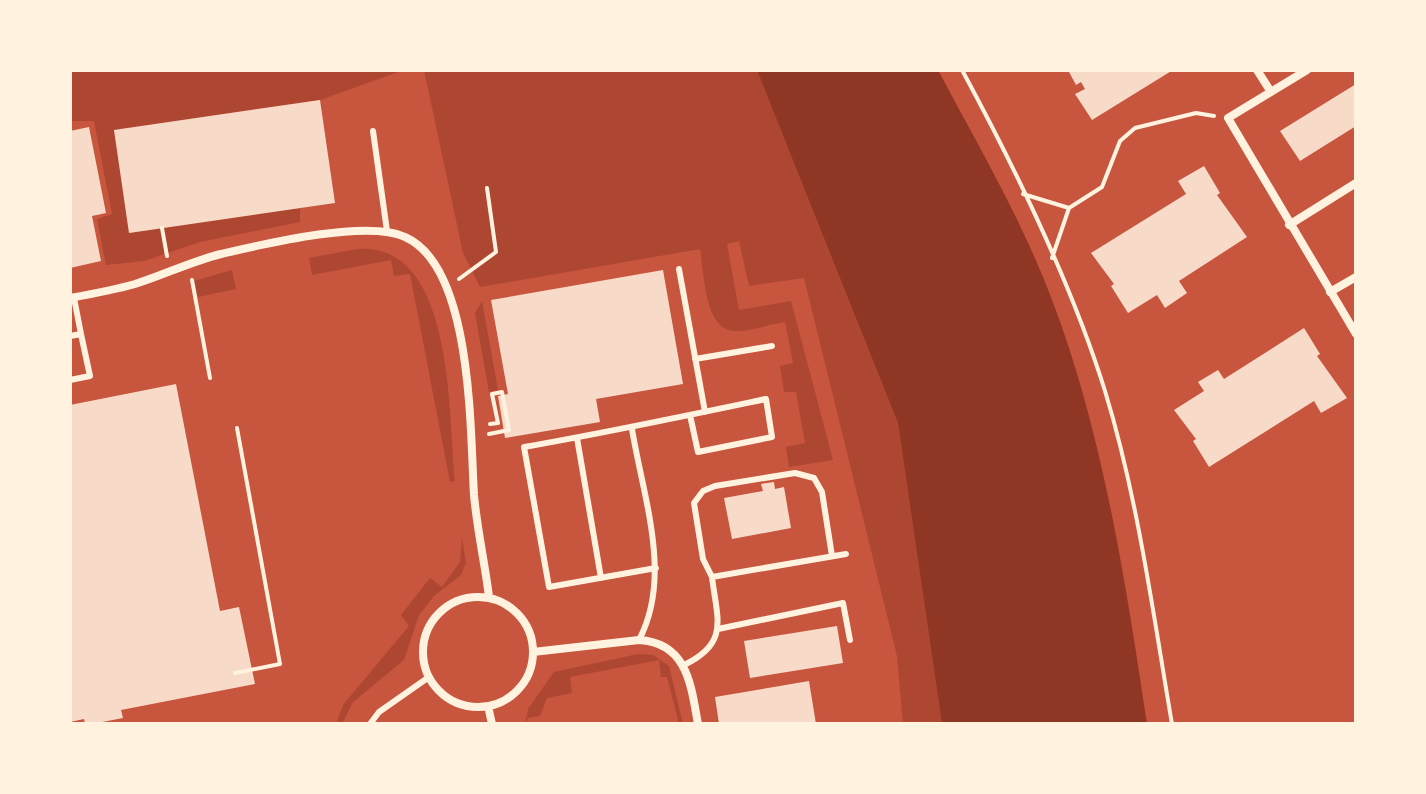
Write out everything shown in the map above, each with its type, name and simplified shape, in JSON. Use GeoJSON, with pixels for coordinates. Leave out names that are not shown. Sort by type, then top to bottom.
{"type":"FeatureCollection","features":[{"type":"Feature","properties":{"kind":"street"},"geometry":{"type":"LineString","coordinates":[[1257,70],[1271,92]]}},
{"type":"Feature","properties":{"kind":"street"},"geometry":{"type":"LineString","coordinates":[[1307,70],[1228,118],[1356,334]]}},
{"type":"Feature","properties":{"kind":"street"},"geometry":{"type":"LineString","coordinates":[[1289,225],[1356,183]]}},
{"type":"Feature","properties":{"kind":"street"},"geometry":{"type":"LineString","coordinates":[[72,298],[136,284],[223,254],[354,230],[387,231],[420,245],[440,269],[448,288],[467,384],[473,433],[475,496],[489,597]]}},
{"type":"Feature","properties":{"kind":"street"},"geometry":{"type":"LineString","coordinates":[[1330,292],[1356,277]]}},
{"type":"Feature","properties":{"kind":"street"},"geometry":{"type":"LineString","coordinates":[[489,597],[507,604],[521,617],[530,634],[533,652],[530,671],[520,688],[506,700],[488,706],[453,701],[429,677],[423,647],[434,618],[458,600],[489,597]]}},
{"type":"Feature","properties":{"kind":"street"},"geometry":{"type":"LineString","coordinates":[[533,652],[639,640],[664,646],[684,665],[698,724]]}},
{"type":"Feature","properties":{"kind":"street"},"geometry":{"type":"LineString","coordinates":[[488,706],[492,724]]}},
{"type":"Feature","properties":{"kind":"lane"},"geometry":{"type":"LineString","coordinates":[[373,131],[387,231]]}},
{"type":"Feature","properties":{"kind":"lane"},"geometry":{"type":"LineString","coordinates":[[679,269],[705,412]]}},
{"type":"Feature","properties":{"kind":"lane"},"geometry":{"type":"LineString","coordinates":[[70,380],[90,376],[72,298]]}},
{"type":"Feature","properties":{"kind":"lane"},"geometry":{"type":"LineString","coordinates":[[70,336],[81,334]]}},
{"type":"Feature","properties":{"kind":"lane"},"geometry":{"type":"LineString","coordinates":[[695,359],[772,346]]}},
{"type":"Feature","properties":{"kind":"lane"},"geometry":{"type":"LineString","coordinates":[[656,568],[549,587],[524,447],[632,429],[690,415],[766,399],[772,437],[698,452],[690,415]]}},
{"type":"Feature","properties":{"kind":"lane"},"geometry":{"type":"LineString","coordinates":[[632,429],[656,568],[655,600],[639,640]]}},
{"type":"Feature","properties":{"kind":"lane"},"geometry":{"type":"LineString","coordinates":[[577,438],[601,578]]}},
{"type":"Feature","properties":{"kind":"lane"},"geometry":{"type":"LineString","coordinates":[[684,665],[707,652],[718,629],[712,577],[703,559],[694,503],[703,491],[795,473],[814,478],[822,492],[832,556]]}},
{"type":"Feature","properties":{"kind":"lane"},"geometry":{"type":"LineString","coordinates":[[712,577],[846,554]]}},
{"type":"Feature","properties":{"kind":"lane"},"geometry":{"type":"LineString","coordinates":[[718,629],[843,603],[850,640]]}},
{"type":"Feature","properties":{"kind":"lane"},"geometry":{"type":"LineString","coordinates":[[370,724],[379,712],[429,677]]}},
{"type":"Feature","properties":{"kind":"path"},"geometry":{"type":"LineString","coordinates":[[962,70],[1052,258],[1104,388],[1121,452],[1172,724]]}},
{"type":"Feature","properties":{"kind":"path"},"geometry":{"type":"LineString","coordinates":[[1052,258],[1069,208],[1102,187],[1120,141],[1135,128],[1196,113],[1228,118]]}},
{"type":"Feature","properties":{"kind":"path"},"geometry":{"type":"LineString","coordinates":[[448,288],[496,252],[487,188]]}},
{"type":"Feature","properties":{"kind":"path"},"geometry":{"type":"LineString","coordinates":[[1023,194],[1069,208]]}},
{"type":"Feature","properties":{"kind":"path"},"geometry":{"type":"LineString","coordinates":[[162,228],[167,256]]}},
{"type":"Feature","properties":{"kind":"path"},"geometry":{"type":"LineString","coordinates":[[192,280],[210,378]]}},
{"type":"Feature","properties":{"kind":"path"},"geometry":{"type":"LineString","coordinates":[[489,434],[509,430],[502,392],[492,394],[498,423],[490,424]]}},
{"type":"Feature","properties":{"kind":"path"},"geometry":{"type":"LineString","coordinates":[[235,673],[280,664],[237,428]]}},
{"type":"Feature","properties":{"kind":"shaded area"},"geometry":{"type":"Polygon","coordinates":[[[70,70],[404,70],[320,100],[114,130],[129,233],[300,208],[300,222],[200,242],[144,261],[106,265],[97,219],[112,214],[94,121],[70,121],[70,70]]]}},
{"type":"Feature","properties":{"kind":"shaded area"},"geometry":{"type":"Polygon","coordinates":[[[424,70],[756,70],[760,75],[898,423],[942,724],[903,724],[897,656],[804,278],[749,286],[739,241],[727,244],[739,310],[791,301],[833,460],[789,467],[786,447],[805,443],[796,392],[784,392],[780,366],[793,363],[785,322],[740,331],[724,328],[717,321],[707,298],[700,249],[480,287],[463,253],[424,70]]]}},
{"type":"Feature","properties":{"kind":"shaded area"},"geometry":{"type":"Polygon","coordinates":[[[757,70],[938,70],[1029,244],[1079,379],[1119,551],[1147,724],[942,724],[898,423],[757,70]]]}},
{"type":"Feature","properties":{"kind":"shaded area"},"geometry":{"type":"Polygon","coordinates":[[[357,249],[389,254],[413,273],[430,303],[447,378],[455,481],[450,482],[410,274],[394,276],[391,260],[312,275],[309,258],[357,249]]]}},
{"type":"Feature","properties":{"kind":"shaded area"},"geometry":{"type":"Polygon","coordinates":[[[232,270],[236,289],[198,297],[194,281],[232,270]]]}},
{"type":"Feature","properties":{"kind":"shaded area"},"geometry":{"type":"Polygon","coordinates":[[[482,301],[498,390],[489,392],[475,313],[482,301]]]}},
{"type":"Feature","properties":{"kind":"shaded area"},"geometry":{"type":"Polygon","coordinates":[[[462,538],[466,563],[461,575],[434,596],[419,615],[404,660],[353,702],[342,724],[336,724],[343,705],[409,626],[401,615],[430,578],[442,587],[460,562],[462,538]]]}},
{"type":"Feature","properties":{"kind":"shaded area"},"geometry":{"type":"Polygon","coordinates":[[[638,654],[653,655],[669,666],[683,724],[679,724],[667,677],[661,677],[659,660],[570,677],[572,693],[547,698],[540,716],[528,718],[525,724],[528,709],[554,672],[638,654]]]}},
{"type":"Feature","properties":{"kind":"building"},"geometry":{"type":"Polygon","coordinates":[[[1068,70],[1173,70],[1092,120],[1075,94],[1085,89],[1081,82],[1076,85],[1068,70]]]}},
{"type":"Feature","properties":{"kind":"building"},"geometry":{"type":"Polygon","coordinates":[[[1356,84],[1356,126],[1300,161],[1280,131],[1356,84]]]}},
{"type":"Feature","properties":{"kind":"building"},"geometry":{"type":"Polygon","coordinates":[[[320,100],[335,203],[129,233],[114,130],[320,100]]]}},
{"type":"Feature","properties":{"kind":"building"},"geometry":{"type":"Polygon","coordinates":[[[89,127],[106,213],[92,216],[101,261],[70,268],[70,131],[89,127]]]}},
{"type":"Feature","properties":{"kind":"building"},"geometry":{"type":"Polygon","coordinates":[[[1204,166],[1220,193],[1217,195],[1247,237],[1179,281],[1187,293],[1165,308],[1157,295],[1128,313],[1111,286],[1114,284],[1091,253],[1186,194],[1178,181],[1204,166]]]}},
{"type":"Feature","properties":{"kind":"building"},"geometry":{"type":"Polygon","coordinates":[[[663,270],[683,384],[596,399],[600,422],[505,438],[498,396],[508,394],[491,300],[663,270]]]}},
{"type":"Feature","properties":{"kind":"building"},"geometry":{"type":"Polygon","coordinates":[[[1304,328],[1320,354],[1317,356],[1347,398],[1321,413],[1314,401],[1209,467],[1193,441],[1196,439],[1174,410],[1204,391],[1198,382],[1218,370],[1224,379],[1304,328]]]}},
{"type":"Feature","properties":{"kind":"building"},"geometry":{"type":"Polygon","coordinates":[[[176,384],[220,611],[239,607],[255,684],[121,710],[123,718],[92,724],[85,724],[84,719],[70,722],[70,405],[176,384]]]}},
{"type":"Feature","properties":{"kind":"building"},"geometry":{"type":"Polygon","coordinates":[[[774,482],[775,489],[784,487],[791,528],[732,539],[724,498],[763,491],[761,484],[774,482]]]}},
{"type":"Feature","properties":{"kind":"building"},"geometry":{"type":"Polygon","coordinates":[[[837,626],[843,663],[750,678],[744,641],[837,626]]]}},
{"type":"Feature","properties":{"kind":"building"},"geometry":{"type":"Polygon","coordinates":[[[809,681],[816,724],[719,724],[715,697],[809,681]]]}}]}
